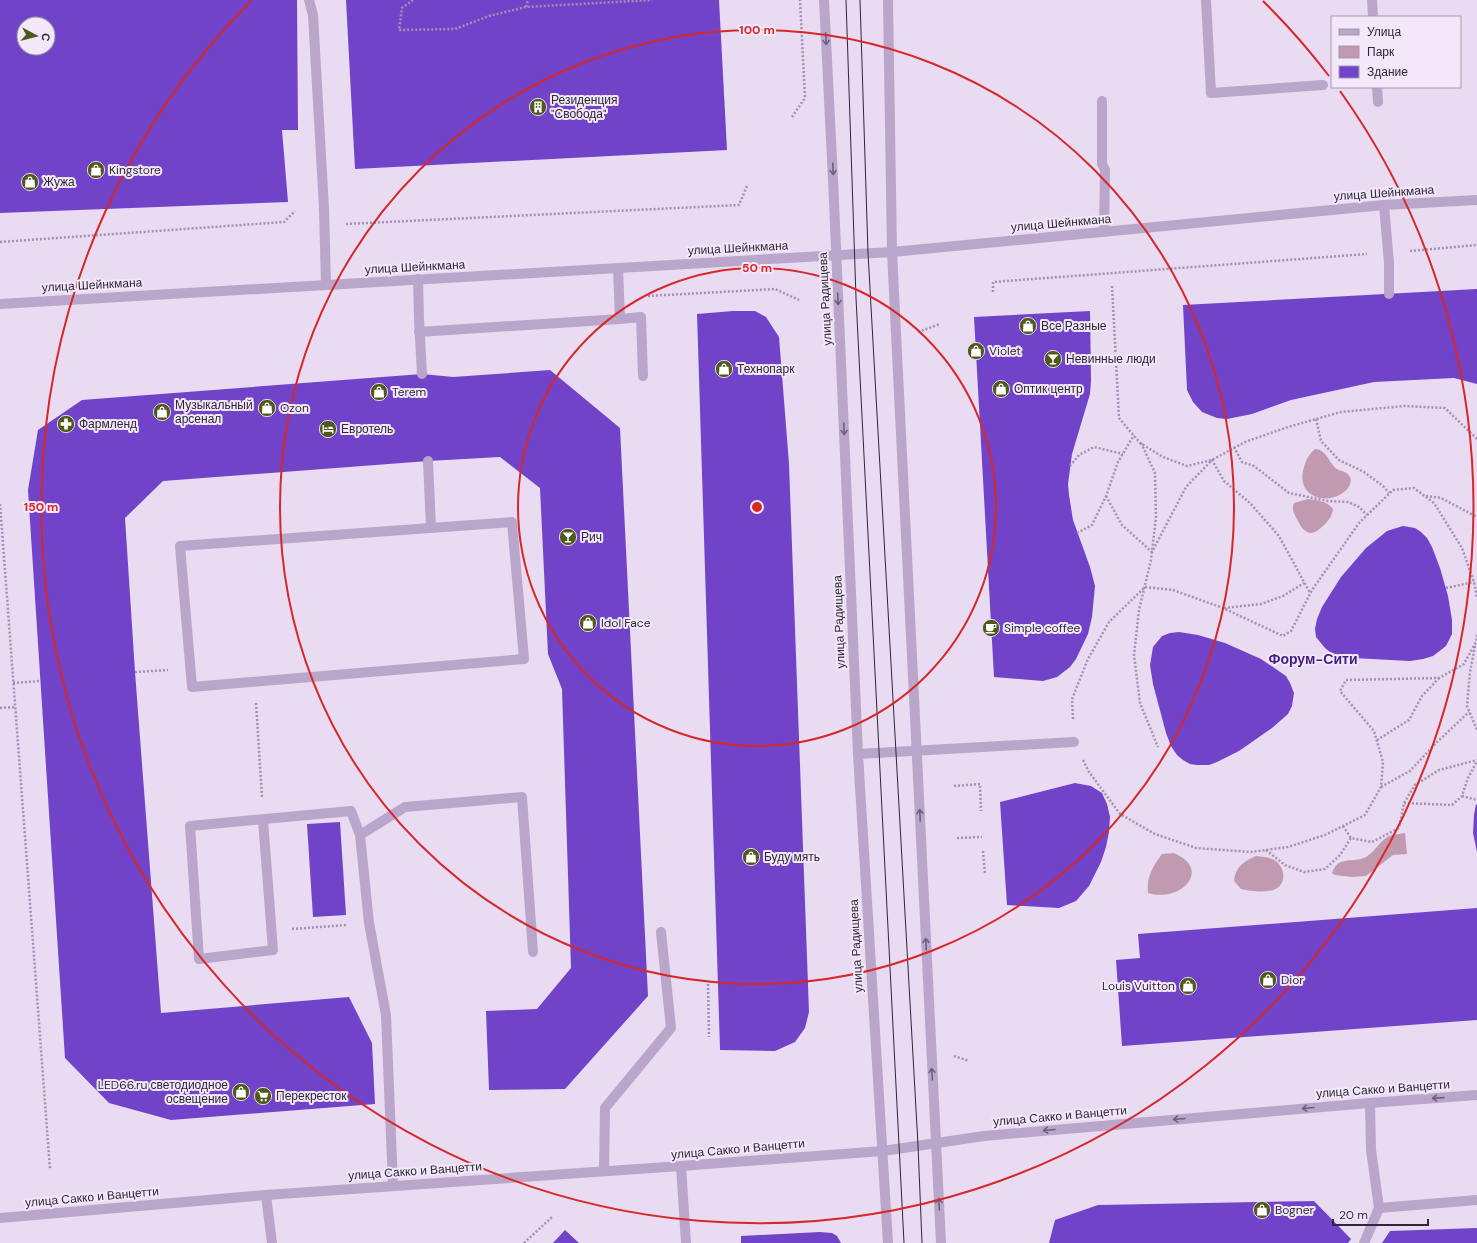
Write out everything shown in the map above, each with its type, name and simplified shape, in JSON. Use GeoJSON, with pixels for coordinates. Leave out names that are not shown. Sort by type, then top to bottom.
{"type":"FeatureCollection","features":[{"type":"Feature","properties":{"kind":"street"},"geometry":{"type":"LineString","coordinates":[[309,0],[313,15],[324,208],[326,285]]}},
{"type":"Feature","properties":{"kind":"street","name":"улица Радищева"},"geometry":{"type":"LineString","coordinates":[[824,0],[858,754],[888,1243]]}},
{"type":"Feature","properties":{"kind":"street"},"geometry":{"type":"LineString","coordinates":[[888,0],[892,252],[941,1243]]}},
{"type":"Feature","properties":{"kind":"street"},"geometry":{"type":"LineString","coordinates":[[1206,0],[1211,93],[1322,85]]}},
{"type":"Feature","properties":{"kind":"street"},"geometry":{"type":"LineString","coordinates":[[1372,0],[1373,16]]}},
{"type":"Feature","properties":{"kind":"street"},"geometry":{"type":"LineString","coordinates":[[1378,88],[1378,102]]}},
{"type":"Feature","properties":{"kind":"street"},"geometry":{"type":"LineString","coordinates":[[1102,101],[1102,164],[1105,170],[1104,232]]}},
{"type":"Feature","properties":{"kind":"street","name":"улица Шейнкмана"},"geometry":{"type":"LineString","coordinates":[[0,304],[892,252],[1384,205],[1477,200]]}},
{"type":"Feature","properties":{"kind":"street"},"geometry":{"type":"LineString","coordinates":[[1384,205],[1388,252],[1389,294]]}},
{"type":"Feature","properties":{"kind":"street"},"geometry":{"type":"LineString","coordinates":[[618,268],[620,319]]}},
{"type":"Feature","properties":{"kind":"street"},"geometry":{"type":"LineString","coordinates":[[418,279],[419,332],[422,374]]}},
{"type":"Feature","properties":{"kind":"street"},"geometry":{"type":"LineString","coordinates":[[419,332],[641,317],[643,376]]}},
{"type":"Feature","properties":{"kind":"street"},"geometry":{"type":"LineString","coordinates":[[428,461],[431,528]]}},
{"type":"Feature","properties":{"kind":"street"},"geometry":{"type":"LineString","coordinates":[[512,522],[524,659],[192,687],[180,546],[431,528],[512,522]]}},
{"type":"Feature","properties":{"kind":"street"},"geometry":{"type":"LineString","coordinates":[[858,754],[1074,742]]}},
{"type":"Feature","properties":{"kind":"street"},"geometry":{"type":"LineString","coordinates":[[360,835],[405,807],[522,797],[533,952]]}},
{"type":"Feature","properties":{"kind":"street"},"geometry":{"type":"LineString","coordinates":[[263,820],[273,950],[199,960],[190,826],[351,811],[360,835],[369,924],[386,1015],[393,1185]]}},
{"type":"Feature","properties":{"kind":"street"},"geometry":{"type":"LineString","coordinates":[[604,1171],[605,1108],[671,1028],[660,932]]}},
{"type":"Feature","properties":{"kind":"street","name":"улица Сакко и Ванцетти"},"geometry":{"type":"LineString","coordinates":[[0,1218],[393,1185],[883,1151],[984,1136],[1477,1095]]}},
{"type":"Feature","properties":{"kind":"street"},"geometry":{"type":"LineString","coordinates":[[1364,1243],[1379,1208],[1371,1150],[1370,1103]]}},
{"type":"Feature","properties":{"kind":"street"},"geometry":{"type":"LineString","coordinates":[[681,1166],[686,1243]]}},
{"type":"Feature","properties":{"kind":"street"},"geometry":{"type":"LineString","coordinates":[[266,1195],[272,1243]]}},
{"type":"Feature","properties":{"kind":"street"},"geometry":{"type":"LineString","coordinates":[[1379,1208],[1477,1200]]}},
{"type":"Feature","properties":{"kind":"path"},"geometry":{"type":"LineString","coordinates":[[413,0],[402,8],[399,30],[455,29],[489,16],[526,7],[652,0]]}},
{"type":"Feature","properties":{"kind":"path"},"geometry":{"type":"LineString","coordinates":[[526,7],[528,0]]}},
{"type":"Feature","properties":{"kind":"path"},"geometry":{"type":"LineString","coordinates":[[792,117],[805,98],[800,0]]}},
{"type":"Feature","properties":{"kind":"path"},"geometry":{"type":"LineString","coordinates":[[324,208],[341,224],[739,205],[747,186]]}},
{"type":"Feature","properties":{"kind":"path"},"geometry":{"type":"LineString","coordinates":[[0,242],[284,222],[296,211]]}},
{"type":"Feature","properties":{"kind":"path"},"geometry":{"type":"LineString","coordinates":[[993,292],[993,282],[1477,245]]}},
{"type":"Feature","properties":{"kind":"path"},"geometry":{"type":"LineString","coordinates":[[1112,286],[1119,418],[1140,443],[1155,473],[1156,517],[1152,552],[1139,610],[1134,655],[1140,703],[1158,747]]}},
{"type":"Feature","properties":{"kind":"path"},"geometry":{"type":"LineString","coordinates":[[643,300],[646,296],[775,289],[799,300]]}},
{"type":"Feature","properties":{"kind":"path"},"geometry":{"type":"LineString","coordinates":[[1152,552],[1186,487],[1212,460],[1244,442],[1341,412],[1404,406],[1445,408],[1477,439]]}},
{"type":"Feature","properties":{"kind":"path"},"geometry":{"type":"LineString","coordinates":[[1316,419],[1321,441],[1339,460],[1364,472],[1383,486],[1389,494]]}},
{"type":"Feature","properties":{"kind":"path"},"geometry":{"type":"LineString","coordinates":[[1077,533],[1092,525],[1106,496],[1118,462],[1134,435]]}},
{"type":"Feature","properties":{"kind":"path"},"geometry":{"type":"LineString","coordinates":[[1140,443],[1163,457],[1187,466],[1212,460]]}},
{"type":"Feature","properties":{"kind":"path"},"geometry":{"type":"LineString","coordinates":[[1070,466],[1079,455],[1094,447],[1123,454]]}},
{"type":"Feature","properties":{"kind":"path"},"geometry":{"type":"LineString","coordinates":[[1234,447],[1242,462],[1254,466],[1289,493],[1328,501],[1348,502],[1359,507],[1367,515]]}},
{"type":"Feature","properties":{"kind":"path"},"geometry":{"type":"LineString","coordinates":[[1212,460],[1224,481],[1250,503],[1279,536],[1310,594]]}},
{"type":"Feature","properties":{"kind":"path"},"geometry":{"type":"LineString","coordinates":[[1145,587],[1173,590],[1223,608],[1283,636],[1291,631],[1310,594],[1359,523],[1393,490],[1414,488],[1434,502],[1462,548],[1474,582],[1477,598]]}},
{"type":"Feature","properties":{"kind":"path"},"geometry":{"type":"LineString","coordinates":[[1106,496],[1122,525],[1152,552]]}},
{"type":"Feature","properties":{"kind":"path"},"geometry":{"type":"LineString","coordinates":[[1425,496],[1441,498],[1477,517]]}},
{"type":"Feature","properties":{"kind":"path"},"geometry":{"type":"LineString","coordinates":[[0,504],[50,1169]]}},
{"type":"Feature","properties":{"kind":"path"},"geometry":{"type":"LineString","coordinates":[[1223,608],[1261,604],[1283,596],[1304,582]]}},
{"type":"Feature","properties":{"kind":"path"},"geometry":{"type":"LineString","coordinates":[[1446,588],[1474,582]]}},
{"type":"Feature","properties":{"kind":"path"},"geometry":{"type":"LineString","coordinates":[[1145,587],[1109,622],[1088,659],[1072,699],[1074,742],[1089,772],[1120,814],[1155,834],[1196,848],[1251,852],[1288,847],[1325,835],[1365,815],[1382,787],[1383,762],[1374,731],[1340,691],[1346,680],[1439,678]]}},
{"type":"Feature","properties":{"kind":"path"},"geometry":{"type":"LineString","coordinates":[[1477,635],[1470,672],[1467,706],[1477,730]]}},
{"type":"Feature","properties":{"kind":"path"},"geometry":{"type":"LineString","coordinates":[[1377,740],[1409,720],[1422,696],[1439,678],[1464,664],[1476,642]]}},
{"type":"Feature","properties":{"kind":"path"},"geometry":{"type":"LineString","coordinates":[[135,672],[190,668]]}},
{"type":"Feature","properties":{"kind":"path"},"geometry":{"type":"LineString","coordinates":[[13,683],[40,681]]}},
{"type":"Feature","properties":{"kind":"path"},"geometry":{"type":"LineString","coordinates":[[254,682],[263,820]]}},
{"type":"Feature","properties":{"kind":"path"},"geometry":{"type":"LineString","coordinates":[[0,708],[15,707]]}},
{"type":"Feature","properties":{"kind":"path"},"geometry":{"type":"LineString","coordinates":[[1382,787],[1410,771],[1436,743],[1469,712]]}},
{"type":"Feature","properties":{"kind":"path"},"geometry":{"type":"LineString","coordinates":[[1343,826],[1351,838],[1372,842],[1399,828],[1404,803],[1416,785],[1439,770],[1477,761]]}},
{"type":"Feature","properties":{"kind":"path"},"geometry":{"type":"LineString","coordinates":[[1404,803],[1452,805],[1462,796],[1468,778],[1477,761]]}},
{"type":"Feature","properties":{"kind":"path"},"geometry":{"type":"LineString","coordinates":[[954,786],[980,784],[981,811]]}},
{"type":"Feature","properties":{"kind":"path"},"geometry":{"type":"LineString","coordinates":[[1462,796],[1477,800]]}},
{"type":"Feature","properties":{"kind":"path"},"geometry":{"type":"LineString","coordinates":[[957,838],[982,837]]}},
{"type":"Feature","properties":{"kind":"path"},"geometry":{"type":"LineString","coordinates":[[1266,850],[1285,865],[1304,872],[1325,869],[1340,855],[1351,838]]}},
{"type":"Feature","properties":{"kind":"path"},"geometry":{"type":"LineString","coordinates":[[983,852],[985,874]]}},
{"type":"Feature","properties":{"kind":"path"},"geometry":{"type":"LineString","coordinates":[[316,927],[369,924]]}},
{"type":"Feature","properties":{"kind":"path"},"geometry":{"type":"LineString","coordinates":[[708,984],[709,1037]]}},
{"type":"Feature","properties":{"kind":"path"},"geometry":{"type":"LineString","coordinates":[[524,1243],[552,1217]]}},
{"type":"Feature","properties":{"kind":"green space"},"geometry":{"type":"Polygon","coordinates":[[[1315,449],[1325,454],[1337,469],[1346,473],[1351,478],[1348,488],[1341,494],[1325,498],[1317,497],[1310,493],[1305,487],[1302,478],[1304,467],[1308,457],[1315,449]]]}},
{"type":"Feature","properties":{"kind":"green space"},"geometry":{"type":"Polygon","coordinates":[[[1308,499],[1318,500],[1331,506],[1333,509],[1331,516],[1320,529],[1312,533],[1306,532],[1303,529],[1293,510],[1294,503],[1308,499]]]}},
{"type":"Feature","properties":{"kind":"green space"},"geometry":{"type":"Polygon","coordinates":[[[1405,833],[1407,854],[1393,855],[1366,876],[1352,877],[1335,875],[1332,873],[1334,868],[1340,862],[1366,857],[1370,855],[1387,837],[1405,833]]]}},
{"type":"Feature","properties":{"kind":"green space"},"geometry":{"type":"Polygon","coordinates":[[[1174,853],[1185,860],[1191,868],[1191,876],[1188,883],[1181,889],[1171,893],[1160,895],[1148,893],[1149,877],[1156,863],[1162,854],[1174,853]]]}},
{"type":"Feature","properties":{"kind":"green space"},"geometry":{"type":"Polygon","coordinates":[[[1256,856],[1272,859],[1280,865],[1283,878],[1277,888],[1265,891],[1241,889],[1234,881],[1238,868],[1256,856]]]}},
{"type":"Feature","properties":{"kind":"building"},"geometry":{"type":"Polygon","coordinates":[[[0,0],[297,0],[298,130],[282,130],[288,202],[0,213],[0,0]]]}},
{"type":"Feature","properties":{"kind":"building","name":"Резиденция \"Свобода\""},"geometry":{"type":"Polygon","coordinates":[[[346,0],[719,0],[727,150],[355,169],[346,0]]]}},
{"type":"Feature","properties":{"kind":"building"},"geometry":{"type":"Polygon","coordinates":[[[1477,289],[1477,384],[1454,378],[1374,382],[1291,400],[1252,414],[1227,419],[1217,418],[1202,412],[1193,402],[1187,390],[1183,305],[1477,289]]]}},
{"type":"Feature","properties":{"kind":"building"},"geometry":{"type":"Polygon","coordinates":[[[755,311],[766,317],[779,337],[789,464],[809,1012],[805,1028],[795,1042],[775,1051],[720,1050],[697,314],[755,311]]]}},
{"type":"Feature","properties":{"kind":"building"},"geometry":{"type":"Polygon","coordinates":[[[1090,311],[1090,394],[1072,454],[1068,484],[1073,520],[1090,567],[1095,586],[1092,617],[1088,634],[1076,659],[1070,667],[1057,677],[1043,681],[994,677],[974,317],[1090,311]]]}},
{"type":"Feature","properties":{"kind":"building"},"geometry":{"type":"Polygon","coordinates":[[[550,370],[620,428],[648,996],[565,1089],[489,1090],[486,1011],[537,1009],[571,968],[562,689],[548,654],[540,488],[500,457],[163,481],[125,518],[161,1013],[349,997],[372,1043],[375,1104],[171,1120],[109,1103],[65,1058],[28,490],[38,430],[82,400],[422,374],[453,377],[550,370]]]}},
{"type":"Feature","properties":{"kind":"building"},"geometry":{"type":"Polygon","coordinates":[[[1403,526],[1415,528],[1427,538],[1440,568],[1448,596],[1452,620],[1452,634],[1446,646],[1433,656],[1410,661],[1343,657],[1330,652],[1316,637],[1315,629],[1317,619],[1322,607],[1341,577],[1366,548],[1387,531],[1403,526]]]}},
{"type":"Feature","properties":{"kind":"building"},"geometry":{"type":"Polygon","coordinates":[[[1179,632],[1198,635],[1225,643],[1261,659],[1286,676],[1294,693],[1292,706],[1288,714],[1272,728],[1239,751],[1217,762],[1209,765],[1197,765],[1190,764],[1183,760],[1177,755],[1171,746],[1166,733],[1153,684],[1150,665],[1153,647],[1162,636],[1179,632]]]}},
{"type":"Feature","properties":{"kind":"building"},"geometry":{"type":"Polygon","coordinates":[[[1075,783],[1091,786],[1102,793],[1107,804],[1110,817],[1106,847],[1101,862],[1089,886],[1076,901],[1059,908],[1007,905],[1000,802],[1075,783]]]}},
{"type":"Feature","properties":{"kind":"building"},"geometry":{"type":"Polygon","coordinates":[[[1476,804],[1477,805],[1477,852],[1473,833],[1476,804]]]}},
{"type":"Feature","properties":{"kind":"building"},"geometry":{"type":"Polygon","coordinates":[[[340,822],[346,915],[313,917],[307,824],[340,822]]]}},
{"type":"Feature","properties":{"kind":"building"},"geometry":{"type":"Polygon","coordinates":[[[1477,908],[1477,1020],[1122,1046],[1116,960],[1140,958],[1138,934],[1477,908]]]}},
{"type":"Feature","properties":{"kind":"building"},"geometry":{"type":"Polygon","coordinates":[[[1314,1201],[1351,1239],[1348,1243],[1049,1243],[1055,1220],[1098,1205],[1314,1201]]]}},
{"type":"Feature","properties":{"kind":"building"},"geometry":{"type":"Polygon","coordinates":[[[1477,1228],[1477,1243],[1382,1243],[1390,1231],[1477,1228]]]}},
{"type":"Feature","properties":{"kind":"building"},"geometry":{"type":"Polygon","coordinates":[[[565,1230],[579,1243],[553,1243],[565,1230]]]}},
{"type":"Feature","properties":{"kind":"building"},"geometry":{"type":"Polygon","coordinates":[[[820,1232],[832,1233],[837,1236],[841,1243],[741,1243],[741,1236],[820,1232]]]}},
{"type":"Feature","properties":{"kind":"tram line"},"geometry":{"type":"LineString","coordinates":[[846,0],[856,298],[904,1243]]}},
{"type":"Feature","properties":{"kind":"tram line"},"geometry":{"type":"LineString","coordinates":[[860,0],[868,253],[918,1145],[922,1243]]}},
{"type":"Feature","properties":{"kind":"place","name":"Резиденция \"Свобода\""},"geometry":{"type":"Point","coordinates":[538,107]}},
{"type":"Feature","properties":{"kind":"place","name":"Kingstore"},"geometry":{"type":"Point","coordinates":[96,170]}},
{"type":"Feature","properties":{"kind":"place","name":"Жужа"},"geometry":{"type":"Point","coordinates":[30,182]}},
{"type":"Feature","properties":{"kind":"place","name":"Все Разные"},"geometry":{"type":"Point","coordinates":[1028,326]}},
{"type":"Feature","properties":{"kind":"place","name":"Violet"},"geometry":{"type":"Point","coordinates":[976,351]}},
{"type":"Feature","properties":{"kind":"place","name":"Невинные люди"},"geometry":{"type":"Point","coordinates":[1053,359]}},
{"type":"Feature","properties":{"kind":"place","name":"Технопарк"},"geometry":{"type":"Point","coordinates":[724,369]}},
{"type":"Feature","properties":{"kind":"place","name":"Оптик центр"},"geometry":{"type":"Point","coordinates":[1001,389]}},
{"type":"Feature","properties":{"kind":"place","name":"Terem"},"geometry":{"type":"Point","coordinates":[379,392]}},
{"type":"Feature","properties":{"kind":"place","name":"Ozon"},"geometry":{"type":"Point","coordinates":[267,408]}},
{"type":"Feature","properties":{"kind":"place","name":"Музыкальный арсенал"},"geometry":{"type":"Point","coordinates":[162,412]}},
{"type":"Feature","properties":{"kind":"place","name":"Фармленд"},"geometry":{"type":"Point","coordinates":[66,424]}},
{"type":"Feature","properties":{"kind":"place","name":"Евротель"},"geometry":{"type":"Point","coordinates":[328,429]}},
{"type":"Feature","properties":{"kind":"place","name":"Рич"},"geometry":{"type":"Point","coordinates":[568,537]}},
{"type":"Feature","properties":{"kind":"place","name":"Idol Face"},"geometry":{"type":"Point","coordinates":[588,623]}},
{"type":"Feature","properties":{"kind":"place","name":"Simple coffee"},"geometry":{"type":"Point","coordinates":[991,628]}},
{"type":"Feature","properties":{"kind":"place","name":"Буду мять"},"geometry":{"type":"Point","coordinates":[751,857]}},
{"type":"Feature","properties":{"kind":"place","name":"Dior"},"geometry":{"type":"Point","coordinates":[1268,980]}},
{"type":"Feature","properties":{"kind":"place","name":"Louis Vuitton"},"geometry":{"type":"Point","coordinates":[1188,986]}},
{"type":"Feature","properties":{"kind":"place","name":"LED66.ru светодиодное освещение"},"geometry":{"type":"Point","coordinates":[241,1092]}},
{"type":"Feature","properties":{"kind":"place","name":"Перекресток"},"geometry":{"type":"Point","coordinates":[263,1096]}},
{"type":"Feature","properties":{"kind":"place","name":"Bogner"},"geometry":{"type":"Point","coordinates":[1262,1210]}},
{"type":"Feature","properties":{"kind":"district","name":"Форум-Сити"},"geometry":{"type":"Point","coordinates":[1313,659]}}]}
